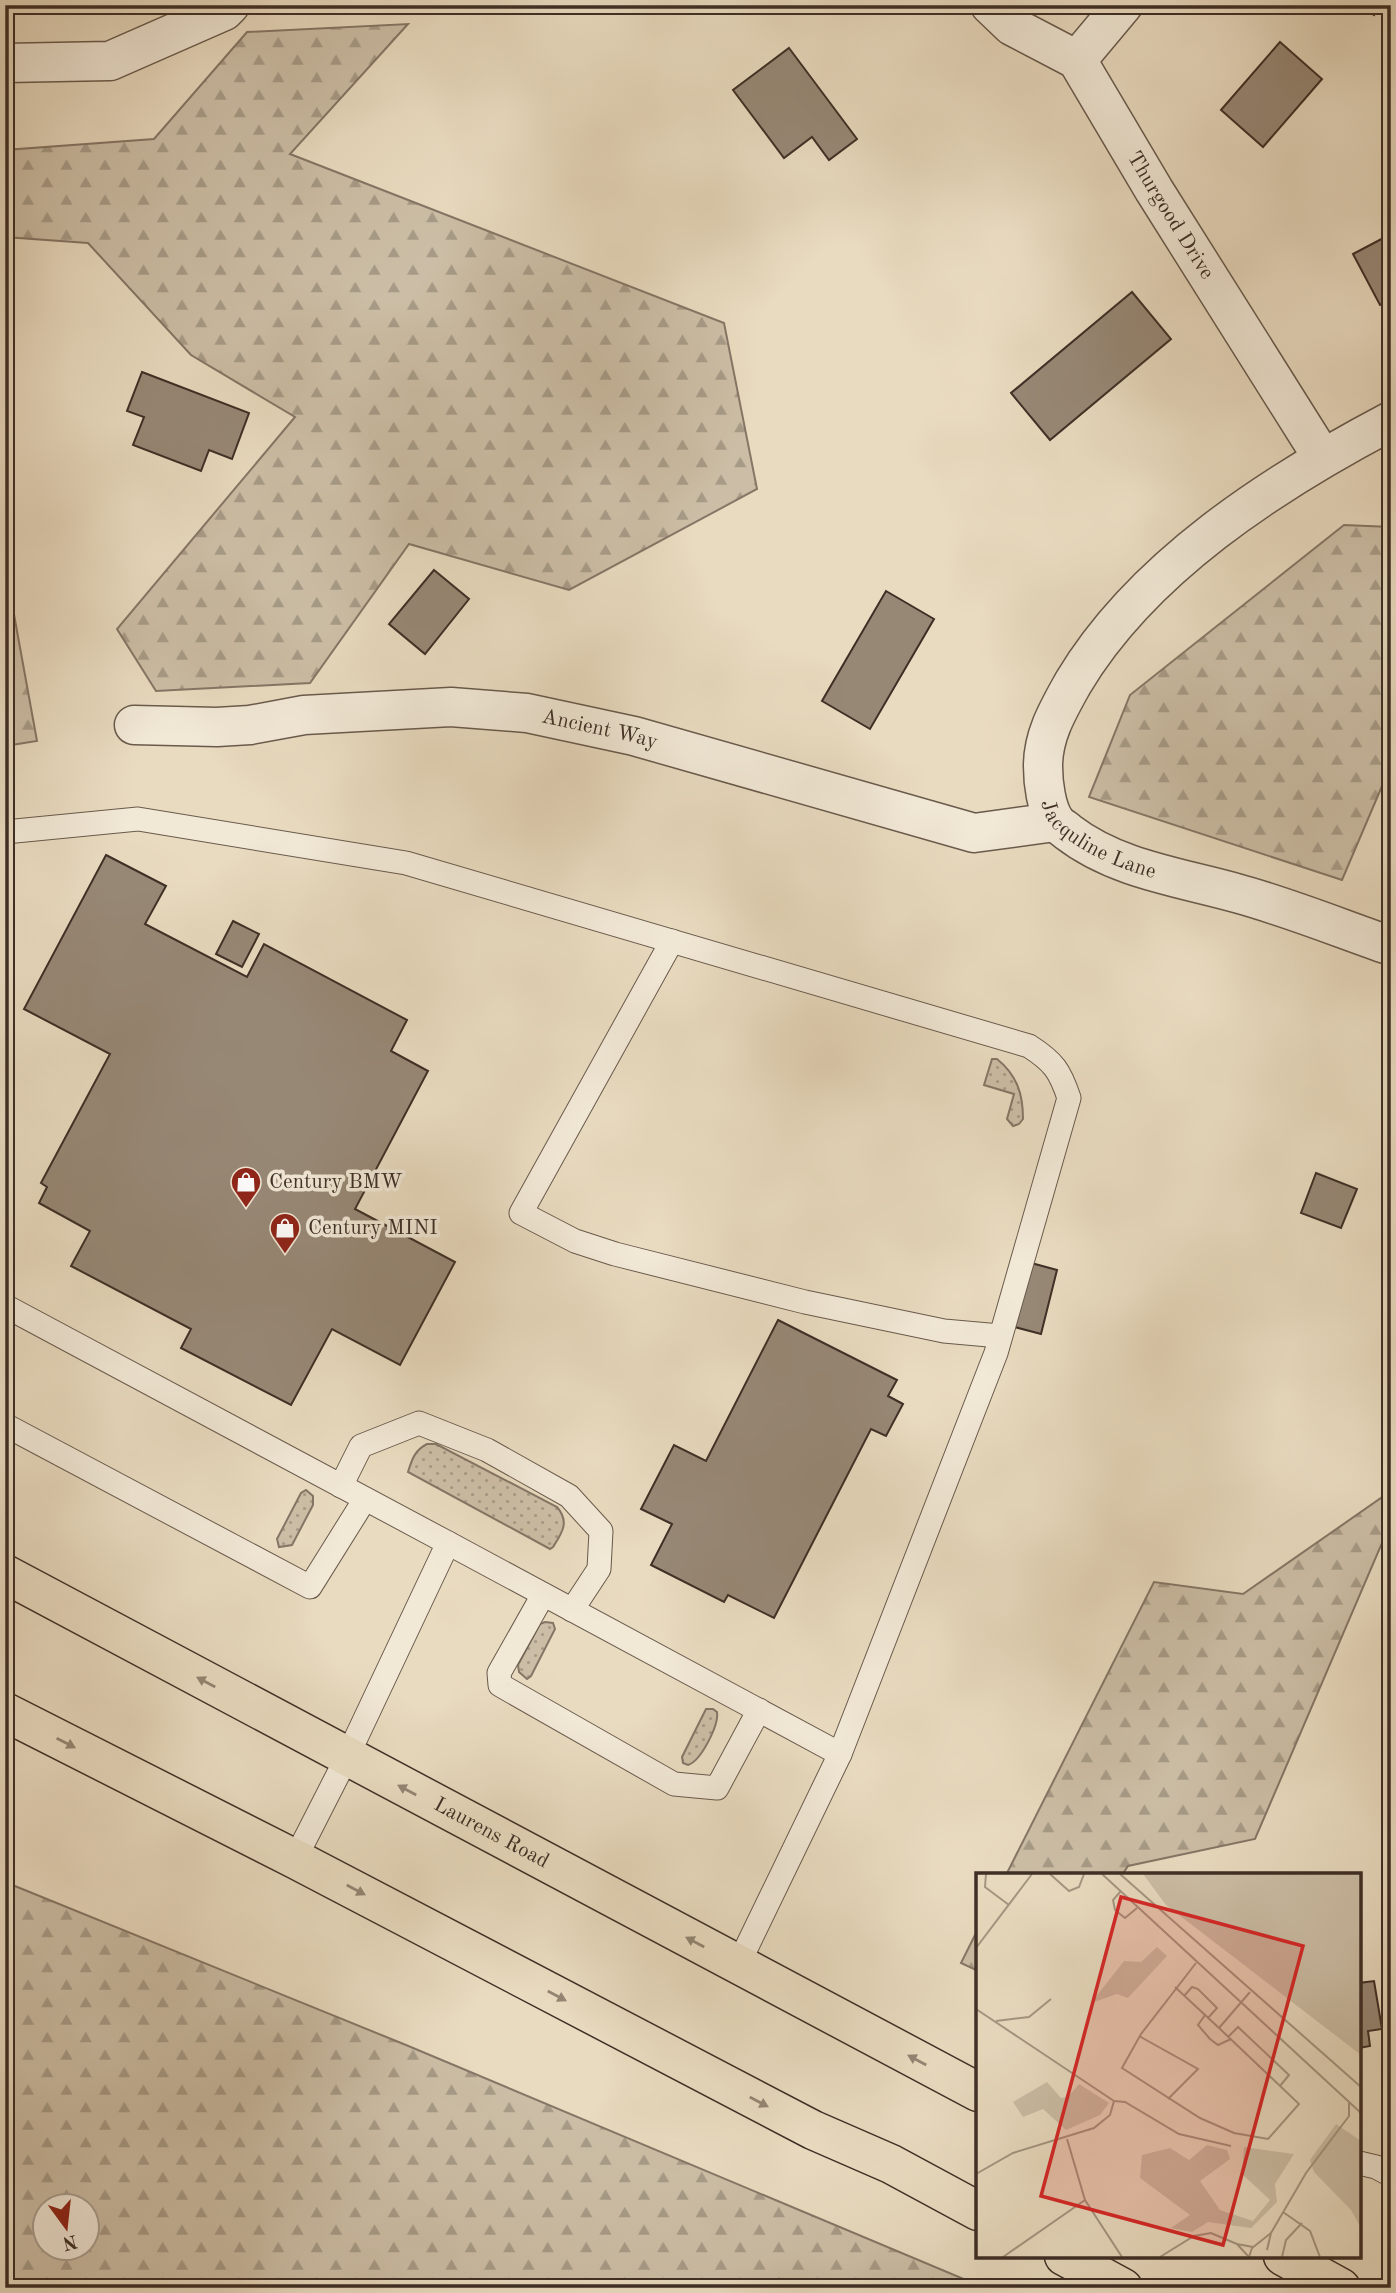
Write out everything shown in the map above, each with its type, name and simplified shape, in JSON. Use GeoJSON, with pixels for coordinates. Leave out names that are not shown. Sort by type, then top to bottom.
{"type":"FeatureCollection","features":[{"type":"Feature","properties":{"kind":"main road","name":"Laurens Road"},"geometry":{"type":"LineString","coordinates":[[5,1574],[976,2091]]}},
{"type":"Feature","properties":{"kind":"main road"},"geometry":{"type":"LineString","coordinates":[[5,1712],[295,1859],[813,2130],[891,2164],[976,2210]]}},
{"type":"Feature","properties":{"kind":"main road"},"geometry":{"type":"LineString","coordinates":[[1067,2258],[1123,2288]]}},
{"type":"Feature","properties":{"kind":"main road"},"geometry":{"type":"LineString","coordinates":[[1287,2258],[1341,2288]]}},
{"type":"Feature","properties":{"kind":"street"},"geometry":{"type":"LineString","coordinates":[[5,63],[110,61],[224,11],[230,5]]}},
{"type":"Feature","properties":{"kind":"street"},"geometry":{"type":"LineString","coordinates":[[990,5],[1012,26],[1077,60],[1123,5]]}},
{"type":"Feature","properties":{"kind":"street","name":"Thurgood Drive"},"geometry":{"type":"LineString","coordinates":[[1077,60],[1104,109],[1322,457]]}},
{"type":"Feature","properties":{"kind":"street","name":"Jacquline Lane"},"geometry":{"type":"LineString","coordinates":[[1391,421],[1322,457],[1248,508],[1147,588],[1090,655],[1057,711],[1043,748],[1043,786],[1055,822],[1089,848],[1151,872],[1237,893],[1391,946]]}},
{"type":"Feature","properties":{"kind":"street","name":"Ancient Way"},"geometry":{"type":"LineString","coordinates":[[134,725],[217,727],[304,715],[451,707],[527,713],[634,736],[974,833],[1055,822]]}},
{"type":"Feature","properties":{"kind":"lane"},"geometry":{"type":"LineString","coordinates":[[5,832],[138,820],[393,861],[1030,1046],[1047,1057],[1061,1074],[1069,1098],[991,1366],[840,1754],[738,1965]]}},
{"type":"Feature","properties":{"kind":"lane"},"geometry":{"type":"LineString","coordinates":[[672,941],[521,1213],[576,1241],[640,1260],[805,1302],[944,1331],[1000,1336]]}},
{"type":"Feature","properties":{"kind":"lane"},"geometry":{"type":"LineString","coordinates":[[5,1306],[840,1754]]}},
{"type":"Feature","properties":{"kind":"lane"},"geometry":{"type":"LineString","coordinates":[[341,1486],[361,1446],[419,1423],[496,1455],[569,1496],[601,1531],[599,1569],[572,1610]]}},
{"type":"Feature","properties":{"kind":"lane"},"geometry":{"type":"LineString","coordinates":[[5,1425],[310,1587],[365,1499]]}},
{"type":"Feature","properties":{"kind":"lane"},"geometry":{"type":"LineString","coordinates":[[295,1859],[448,1543]]}},
{"type":"Feature","properties":{"kind":"lane"},"geometry":{"type":"LineString","coordinates":[[543,1594],[499,1673],[500,1685],[674,1784],[717,1788],[759,1710]]}},
{"type":"Feature","properties":{"kind":"lane"},"geometry":{"type":"LineString","coordinates":[[1361,2163],[1391,2175]]}},
{"type":"Feature","properties":{"kind":"green space"},"geometry":{"type":"Polygon","coordinates":[[[408,24],[290,154],[724,323],[757,489],[569,590],[409,544],[310,683],[156,691],[117,629],[295,417],[191,355],[88,243],[5,237],[5,150],[154,139],[247,32],[408,24]]]}},
{"type":"Feature","properties":{"kind":"green space"},"geometry":{"type":"Polygon","coordinates":[[[1344,525],[1391,527],[1391,765],[1342,880],[1089,797],[1130,695],[1344,525]]]}},
{"type":"Feature","properties":{"kind":"green space"},"geometry":{"type":"Polygon","coordinates":[[[5,565],[37,741],[5,746],[5,565]]]}},
{"type":"Feature","properties":{"kind":"green space"},"geometry":{"type":"Polygon","coordinates":[[[992,1059],[997,1059],[1004,1065],[1018,1086],[1023,1110],[1023,1119],[1019,1124],[1013,1126],[1007,1119],[1014,1094],[984,1085],[992,1059]]]}},
{"type":"Feature","properties":{"kind":"green space"},"geometry":{"type":"Polygon","coordinates":[[[427,1444],[436,1444],[557,1507],[564,1523],[553,1547],[550,1549],[408,1472],[414,1455],[427,1444]]]}},
{"type":"Feature","properties":{"kind":"green space"},"geometry":{"type":"Polygon","coordinates":[[[306,1490],[313,1496],[313,1505],[292,1545],[279,1547],[277,1539],[301,1493],[306,1490]]]}},
{"type":"Feature","properties":{"kind":"green space"},"geometry":{"type":"Polygon","coordinates":[[[1391,1491],[1391,1522],[1255,1839],[1128,1866],[1123,1873],[1007,1873],[1154,1582],[1243,1594],[1391,1491]]]}},
{"type":"Feature","properties":{"kind":"green space"},"geometry":{"type":"Polygon","coordinates":[[[553,1623],[555,1629],[527,1679],[519,1672],[518,1665],[540,1624],[553,1623]]]}},
{"type":"Feature","properties":{"kind":"green space"},"geometry":{"type":"Polygon","coordinates":[[[706,1709],[717,1712],[715,1725],[703,1750],[688,1765],[683,1763],[682,1757],[706,1709]]]}},
{"type":"Feature","properties":{"kind":"green space"},"geometry":{"type":"Polygon","coordinates":[[[5,1882],[406,2045],[985,2288],[5,2288],[5,1882]]]}},
{"type":"Feature","properties":{"kind":"green space"},"geometry":{"type":"Polygon","coordinates":[[[976,1933],[976,1970],[961,1963],[976,1933]]]}},
{"type":"Feature","properties":{"kind":"building"},"geometry":{"type":"Polygon","coordinates":[[[1361,5],[1382,5],[1374,15],[1361,5]]]}},
{"type":"Feature","properties":{"kind":"building"},"geometry":{"type":"Polygon","coordinates":[[[1280,42],[1322,79],[1263,147],[1221,110],[1280,42]]]}},
{"type":"Feature","properties":{"kind":"building"},"geometry":{"type":"Polygon","coordinates":[[[789,48],[857,139],[829,160],[812,137],[784,158],[733,90],[789,48]]]}},
{"type":"Feature","properties":{"kind":"building"},"geometry":{"type":"Polygon","coordinates":[[[1391,234],[1391,299],[1380,305],[1353,254],[1391,234]]]}},
{"type":"Feature","properties":{"kind":"building"},"geometry":{"type":"Polygon","coordinates":[[[1132,292],[1171,339],[1050,440],[1011,393],[1132,292]]]}},
{"type":"Feature","properties":{"kind":"building"},"geometry":{"type":"Polygon","coordinates":[[[142,372],[249,413],[232,459],[209,450],[201,471],[133,445],[144,417],[127,411],[142,372]]]}},
{"type":"Feature","properties":{"kind":"building"},"geometry":{"type":"Polygon","coordinates":[[[434,570],[469,599],[425,654],[389,624],[434,570]]]}},
{"type":"Feature","properties":{"kind":"building"},"geometry":{"type":"Polygon","coordinates":[[[886,591],[934,619],[870,729],[822,701],[886,591]]]}},
{"type":"Feature","properties":{"kind":"building"},"geometry":{"type":"Polygon","coordinates":[[[106,855],[166,886],[145,924],[247,977],[264,944],[407,1020],[391,1051],[428,1071],[355,1209],[455,1262],[400,1365],[332,1329],[291,1405],[181,1348],[191,1329],[71,1266],[90,1231],[39,1203],[47,1187],[41,1183],[110,1054],[24,1009],[106,855]]]}},
{"type":"Feature","properties":{"kind":"building"},"geometry":{"type":"Polygon","coordinates":[[[233,921],[259,934],[242,967],[216,954],[233,921]]]}},
{"type":"Feature","properties":{"kind":"building"},"geometry":{"type":"Polygon","coordinates":[[[1316,1173],[1357,1189],[1341,1228],[1301,1213],[1316,1173]]]}},
{"type":"Feature","properties":{"kind":"building"},"geometry":{"type":"Polygon","coordinates":[[[1024,1261],[1057,1270],[1041,1334],[1007,1325],[1024,1261]]]}},
{"type":"Feature","properties":{"kind":"building"},"geometry":{"type":"Polygon","coordinates":[[[778,1320],[897,1380],[888,1396],[903,1404],[886,1436],[871,1429],[774,1618],[728,1595],[724,1602],[651,1565],[672,1524],[641,1509],[674,1445],[706,1461],[778,1320]]]}},
{"type":"Feature","properties":{"kind":"building"},"geometry":{"type":"Polygon","coordinates":[[[1374,1981],[1382,2029],[1368,2031],[1370,2046],[1361,2048],[1361,1983],[1374,1981]]]}},
{"type":"Feature","properties":{"kind":"place","name":"Century BMW"},"geometry":{"type":"Point","coordinates":[246,1209]}},
{"type":"Feature","properties":{"kind":"place","name":"Century MINI"},"geometry":{"type":"Point","coordinates":[285,1255]}}]}
